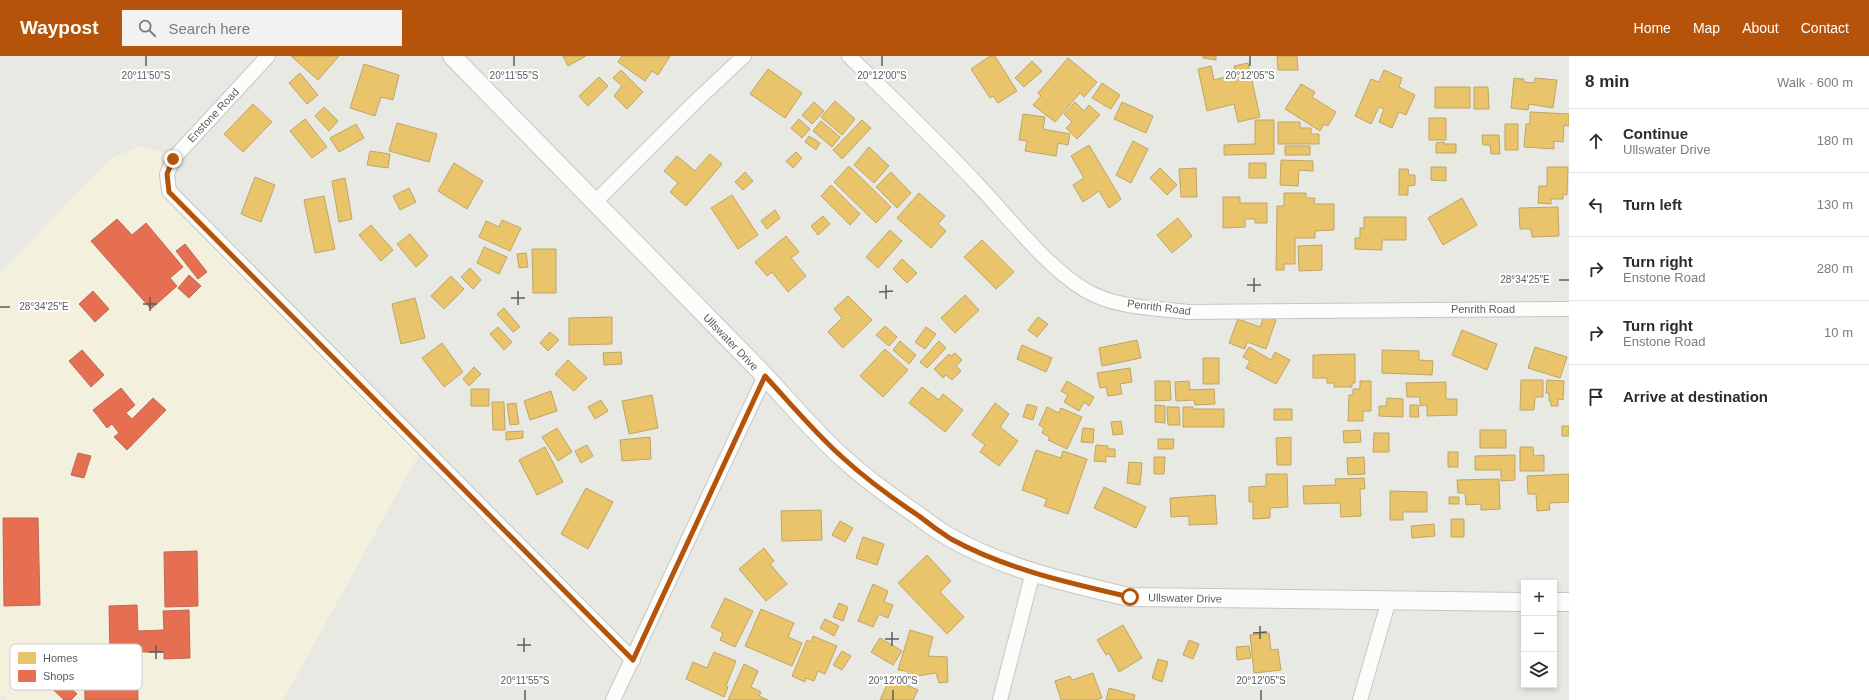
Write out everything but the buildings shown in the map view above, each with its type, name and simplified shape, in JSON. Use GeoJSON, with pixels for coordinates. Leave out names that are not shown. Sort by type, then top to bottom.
{"type":"FeatureCollection","features":[{"type":"Feature","properties":{"kind":"street","name":"Enstone Road"},"geometry":{"type":"LineString","coordinates":[[268,56],[173,159],[167,174],[169,192],[633,660]]}},
{"type":"Feature","properties":{"kind":"street","name":"Ullswater Drive"},"geometry":{"type":"LineString","coordinates":[[452,56],[765,376],[841,457],[891,497],[951,538],[994,558],[1032,572],[1068,583],[1130,597],[1521,602]]}},
{"type":"Feature","properties":{"kind":"street"},"geometry":{"type":"LineString","coordinates":[[595,202],[695,102],[744,56]]}},
{"type":"Feature","properties":{"kind":"street","name":"Penrith Road"},"geometry":{"type":"LineString","coordinates":[[849,56],[953,158],[1061,272],[1085,290],[1105,299],[1133,306],[1188,312],[1569,309]]}},
{"type":"Feature","properties":{"kind":"street"},"geometry":{"type":"LineString","coordinates":[[613,700],[765,376]]}},
{"type":"Feature","properties":{"kind":"street"},"geometry":{"type":"LineString","coordinates":[[1000,700],[1032,572]]}},
{"type":"Feature","properties":{"kind":"street"},"geometry":{"type":"LineString","coordinates":[[1360,700],[1390,600]]}},
{"type":"Feature","properties":{"kind":"street"},"geometry":{"type":"LineString","coordinates":[[1557,602],[1569,602]]}},
{"type":"Feature","properties":{"kind":"shaded area"},"geometry":{"type":"Polygon","coordinates":[[[141,146],[168,154],[161,173],[419,454],[283,700],[7,700],[0,693],[0,273],[111,158],[141,146]]]}},
{"type":"Feature","properties":{"kind":"route"},"geometry":{"type":"LineString","coordinates":[[173,159],[167,174],[169,192],[633,660],[765,376],[841,457],[891,497],[951,538],[994,558],[1032,572],[1068,583],[1130,597]]}}]}
